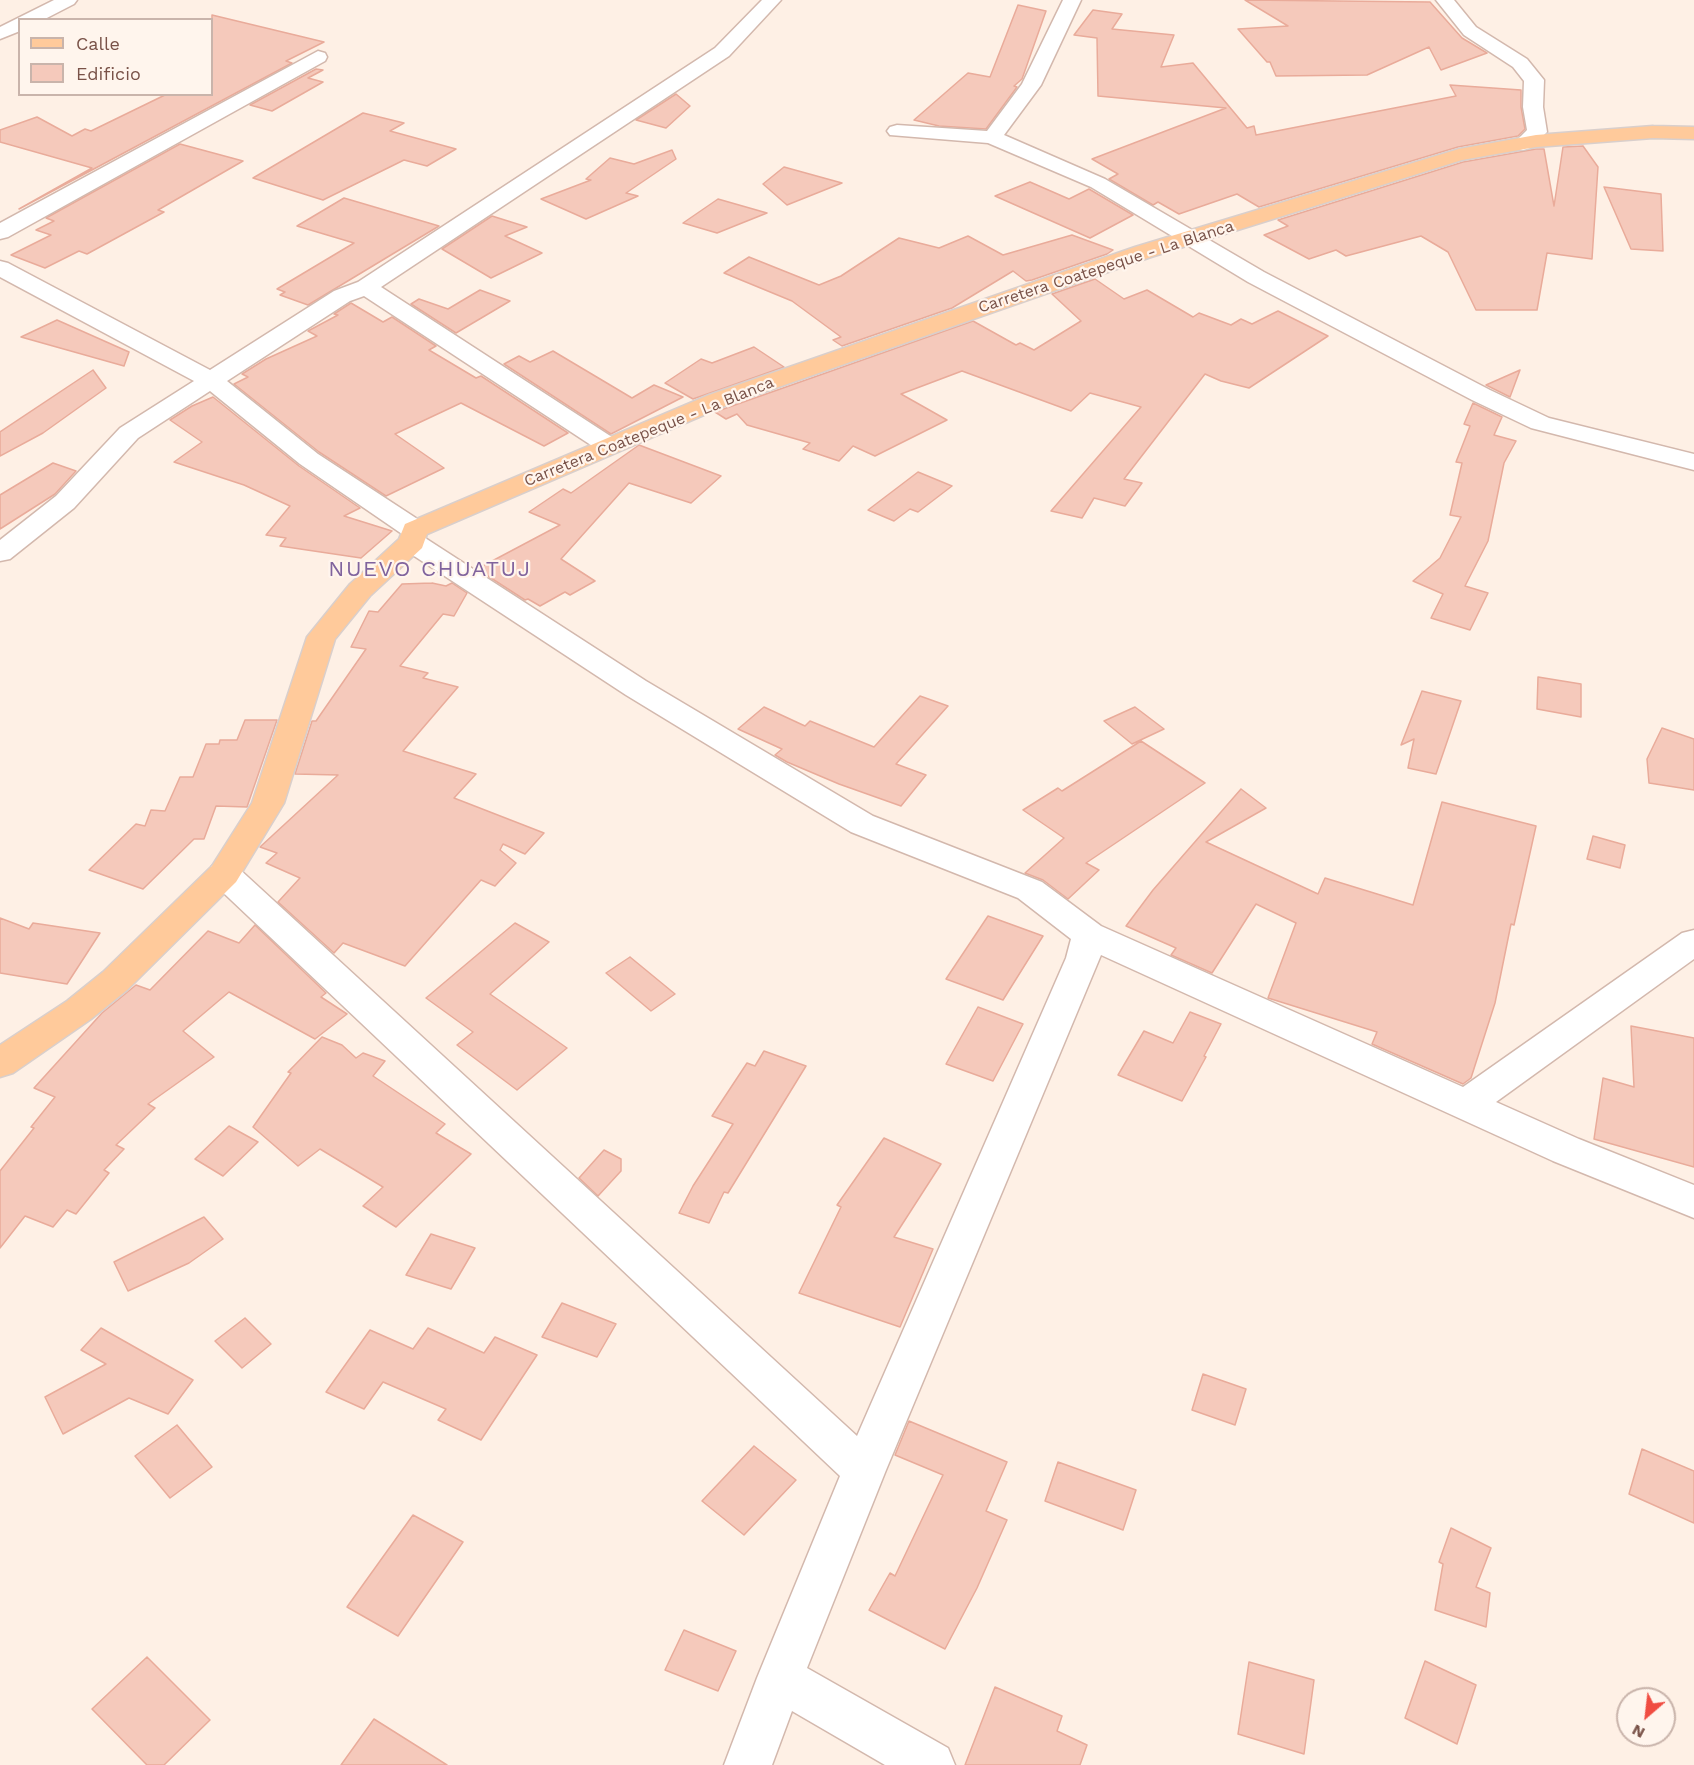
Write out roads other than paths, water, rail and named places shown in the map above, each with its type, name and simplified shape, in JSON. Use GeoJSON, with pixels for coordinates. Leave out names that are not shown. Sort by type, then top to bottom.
{"type":"FeatureCollection","features":[{"type":"Feature","properties":{"kind":"main road","name":"Carretera Coatepeque - La Blanca"},"geometry":{"type":"LineString","coordinates":[[0,1063],[79,1010],[115,981],[224,874],[267,803],[321,637],[360,590],[414,536],[609,446],[718,400],[1189,238],[1459,155],[1523,144],[1653,132],[1694,133]]}},
{"type":"Feature","properties":{"kind":"street"},"geometry":{"type":"LineString","coordinates":[[32,18],[69,0]]}},
{"type":"Feature","properties":{"kind":"street"},"geometry":{"type":"LineString","coordinates":[[0,553],[65,502],[129,434],[342,296],[366,287],[722,52],[772,0]]}},
{"type":"Feature","properties":{"kind":"street"},"geometry":{"type":"LineString","coordinates":[[993,137],[1031,85],[1072,0]]}},
{"type":"Feature","properties":{"kind":"street"},"geometry":{"type":"LineString","coordinates":[[1445,0],[1470,32],[1520,63],[1534,80],[1533,107],[1537,132],[1523,144]]}},
{"type":"Feature","properties":{"kind":"street"},"geometry":{"type":"LineString","coordinates":[[0,34],[18,25]]}},
{"type":"Feature","properties":{"kind":"street"},"geometry":{"type":"LineString","coordinates":[[0,232],[318,57]]}},
{"type":"Feature","properties":{"kind":"street"},"geometry":{"type":"LineString","coordinates":[[897,131],[993,137],[1098,183],[1256,277],[1481,395],[1540,423],[1694,462]]}},
{"type":"Feature","properties":{"kind":"street"},"geometry":{"type":"LineString","coordinates":[[0,268],[210,380],[309,459],[414,536],[636,688],[862,824],[1030,891],[1089,935],[1566,1150],[1694,1202]]}},
{"type":"Feature","properties":{"kind":"street"},"geometry":{"type":"LineString","coordinates":[[366,287],[609,446]]}},
{"type":"Feature","properties":{"kind":"street"},"geometry":{"type":"LineString","coordinates":[[224,874],[864,1470]]}},
{"type":"Feature","properties":{"kind":"street"},"geometry":{"type":"LineString","coordinates":[[748,1765],[780,1678],[864,1470],[1083,958],[1089,935]]}},
{"type":"Feature","properties":{"kind":"street"},"geometry":{"type":"LineString","coordinates":[[1465,1105],[1694,942]]}},
{"type":"Feature","properties":{"kind":"street"},"geometry":{"type":"LineString","coordinates":[[780,1678],[931,1765]]}},
{"type":"Feature","properties":{"kind":"district","name":"NUEVO CHUATUJ"},"geometry":{"type":"Point","coordinates":[430,570]}}]}
